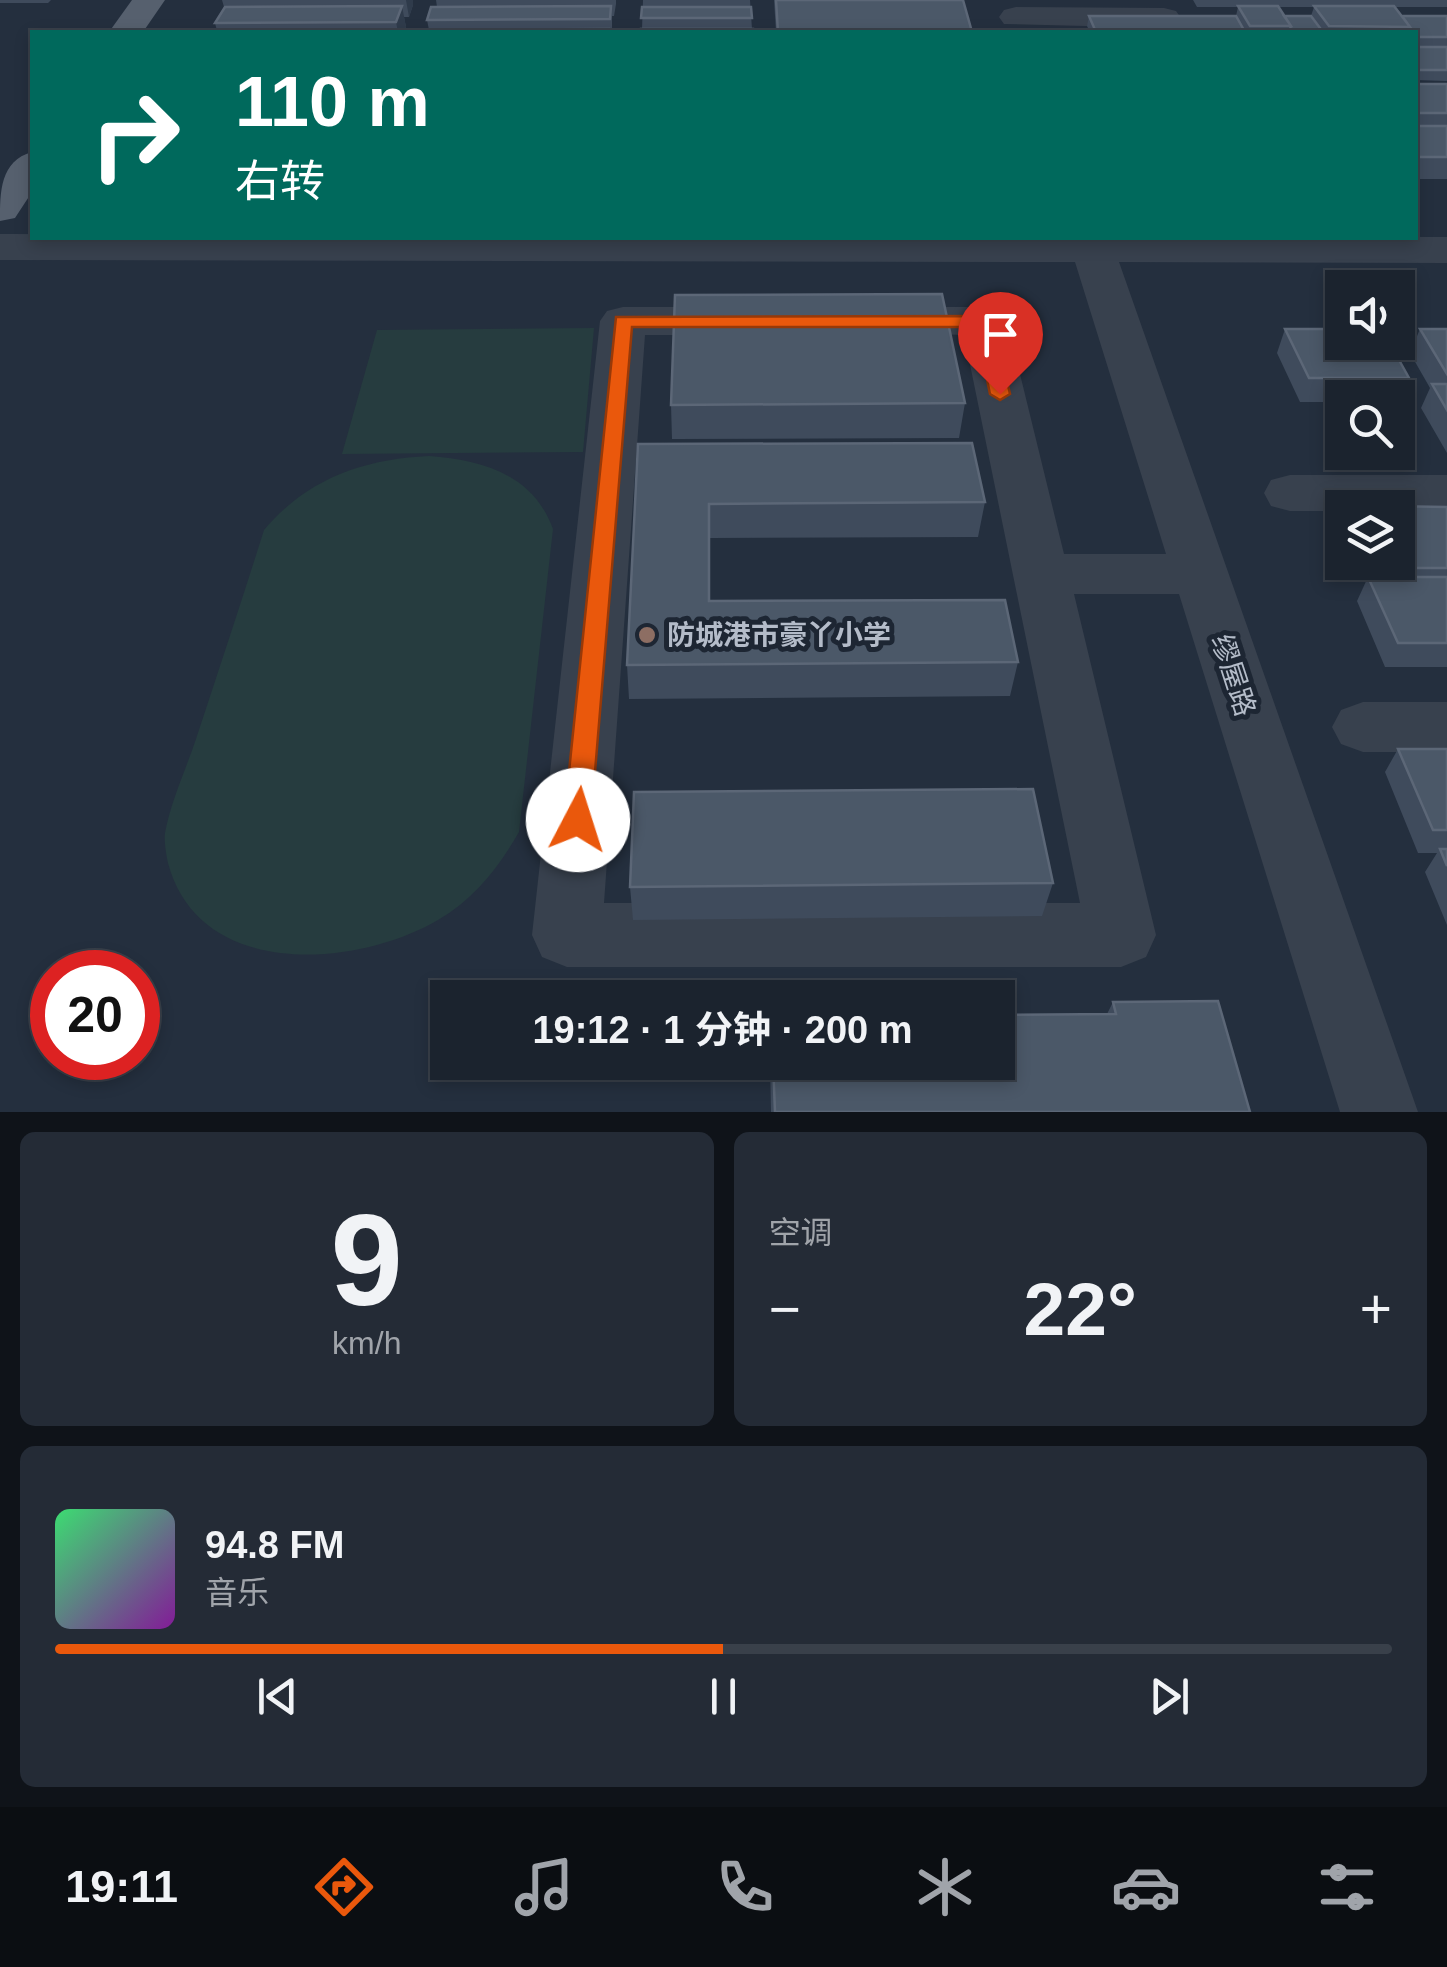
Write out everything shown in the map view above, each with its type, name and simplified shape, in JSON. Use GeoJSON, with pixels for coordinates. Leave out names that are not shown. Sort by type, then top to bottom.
{"type":"FeatureCollection","features":[{"type":"Feature","properties":{"kind":"main road"},"geometry":{"type":"LineString","coordinates":[[127,30],[149,0]]}},
{"type":"Feature","properties":{"kind":"main road"},"geometry":{"type":"LineString","coordinates":[[0,210],[30,167]]}},
{"type":"Feature","properties":{"kind":"street"},"geometry":{"type":"LineString","coordinates":[[1015,17],[1192,18]]}},
{"type":"Feature","properties":{"kind":"street"},"geometry":{"type":"LineString","coordinates":[[0,247],[1090,243],[1447,250]]}},
{"type":"Feature","properties":{"kind":"street","name":"缪屋路"},"geometry":{"type":"LineString","coordinates":[[1090,243],[1379,1112]]}},
{"type":"Feature","properties":{"kind":"street"},"geometry":{"type":"LineString","coordinates":[[623,321],[984,321],[1040,574],[1121,936],[568,935],[623,321]]}},
{"type":"Feature","properties":{"kind":"street"},"geometry":{"type":"LineString","coordinates":[[1290,493],[1447,493]]}},
{"type":"Feature","properties":{"kind":"street"},"geometry":{"type":"LineString","coordinates":[[1040,574],[1200,574]]}},
{"type":"Feature","properties":{"kind":"street"},"geometry":{"type":"LineString","coordinates":[[1363,727],[1447,727]]}},
{"type":"Feature","properties":{"kind":"green space"},"geometry":{"type":"Polygon","coordinates":[[[594,328],[583,452],[342,454],[377,330],[594,328]]]}},
{"type":"Feature","properties":{"kind":"green space"},"geometry":{"type":"Polygon","coordinates":[[[429,456],[468,461],[503,473],[533,495],[553,529],[519,832],[494,870],[463,902],[438,920],[404,936],[366,948],[325,954],[284,953],[245,945],[212,928],[185,901],[168,863],[165,836],[264,530],[299,497],[338,475],[381,462],[429,456]]]}},
{"type":"Feature","properties":{"kind":"building"},"geometry":{"type":"Polygon","coordinates":[[[776,0],[963,0],[971,30],[778,30],[776,0]]]}},
{"type":"Feature","properties":{"kind":"building"},"geometry":{"type":"Polygon","coordinates":[[[402,6],[396,22],[215,23],[225,7],[402,6]]]}},
{"type":"Feature","properties":{"kind":"building"},"geometry":{"type":"Polygon","coordinates":[[[611,6],[610,19],[427,20],[431,7],[611,6]]]}},
{"type":"Feature","properties":{"kind":"building"},"geometry":{"type":"Polygon","coordinates":[[[1238,6],[1278,6],[1291,26],[1250,26],[1238,6]]]}},
{"type":"Feature","properties":{"kind":"building"},"geometry":{"type":"Polygon","coordinates":[[[1314,6],[1394,6],[1410,27],[1329,26],[1314,6]]]}},
{"type":"Feature","properties":{"kind":"building"},"geometry":{"type":"Polygon","coordinates":[[[642,7],[751,7],[752,18],[641,18],[642,7]]]}},
{"type":"Feature","properties":{"kind":"building"},"geometry":{"type":"Polygon","coordinates":[[[1089,16],[1236,16],[1244,30],[1095,30],[1089,16]]]}},
{"type":"Feature","properties":{"kind":"building"},"geometry":{"type":"Polygon","coordinates":[[[1284,16],[1311,16],[1322,30],[1290,30],[1284,16]]]}},
{"type":"Feature","properties":{"kind":"building"},"geometry":{"type":"Polygon","coordinates":[[[1402,16],[1447,16],[1447,37],[1418,37],[1418,30],[1409,30],[1402,16]]]}},
{"type":"Feature","properties":{"kind":"building"},"geometry":{"type":"Polygon","coordinates":[[[609,29],[609,30],[424,30],[609,29]]]}},
{"type":"Feature","properties":{"kind":"building"},"geometry":{"type":"Polygon","coordinates":[[[641,29],[753,29],[753,30],[641,29]]]}},
{"type":"Feature","properties":{"kind":"building"},"geometry":{"type":"Polygon","coordinates":[[[1418,47],[1447,47],[1447,70],[1418,70],[1418,47]]]}},
{"type":"Feature","properties":{"kind":"building"},"geometry":{"type":"Polygon","coordinates":[[[1418,84],[1447,84],[1447,113],[1418,113],[1418,84]]]}},
{"type":"Feature","properties":{"kind":"building"},"geometry":{"type":"Polygon","coordinates":[[[1418,126],[1447,126],[1447,157],[1418,157],[1418,126]]]}},
{"type":"Feature","properties":{"kind":"building"},"geometry":{"type":"Polygon","coordinates":[[[942,294],[965,403],[671,405],[675,295],[942,294]]]}},
{"type":"Feature","properties":{"kind":"building"},"geometry":{"type":"Polygon","coordinates":[[[1285,329],[1325,329],[1325,360],[1399,360],[1409,378],[1309,378],[1285,329]]]}},
{"type":"Feature","properties":{"kind":"building"},"geometry":{"type":"Polygon","coordinates":[[[1420,329],[1447,329],[1447,374],[1420,329]]]}},
{"type":"Feature","properties":{"kind":"building"},"geometry":{"type":"Polygon","coordinates":[[[1432,384],[1447,384],[1447,410],[1432,384]]]}},
{"type":"Feature","properties":{"kind":"building"},"geometry":{"type":"Polygon","coordinates":[[[972,443],[985,502],[709,504],[709,601],[1005,600],[1018,662],[627,665],[638,444],[972,443]]]}},
{"type":"Feature","properties":{"kind":"building"},"geometry":{"type":"Polygon","coordinates":[[[1415,506],[1447,507],[1447,568],[1415,568],[1415,506]]]}},
{"type":"Feature","properties":{"kind":"building"},"geometry":{"type":"Polygon","coordinates":[[[1447,577],[1447,643],[1398,643],[1369,580],[1447,577]]]}},
{"type":"Feature","properties":{"kind":"building"},"geometry":{"type":"Polygon","coordinates":[[[1398,749],[1447,749],[1447,830],[1433,830],[1398,749]]]}},
{"type":"Feature","properties":{"kind":"building"},"geometry":{"type":"Polygon","coordinates":[[[1033,789],[1053,883],[630,887],[634,792],[1033,789]]]}},
{"type":"Feature","properties":{"kind":"building"},"geometry":{"type":"Polygon","coordinates":[[[1218,1001],[1250,1112],[775,1112],[774,1080],[1015,1080],[1015,1015],[1116,1014],[1113,1002],[1218,1001]]]}},
{"type":"Feature","properties":{"kind":"place","name":"防城港市豪丫小学"},"geometry":{"type":"Point","coordinates":[647,635]}},
{"type":"Feature","properties":{"kind":"route"},"geometry":{"type":"LineString","coordinates":[[578,820],[623,321],[984,321],[1000,394]]}}]}
